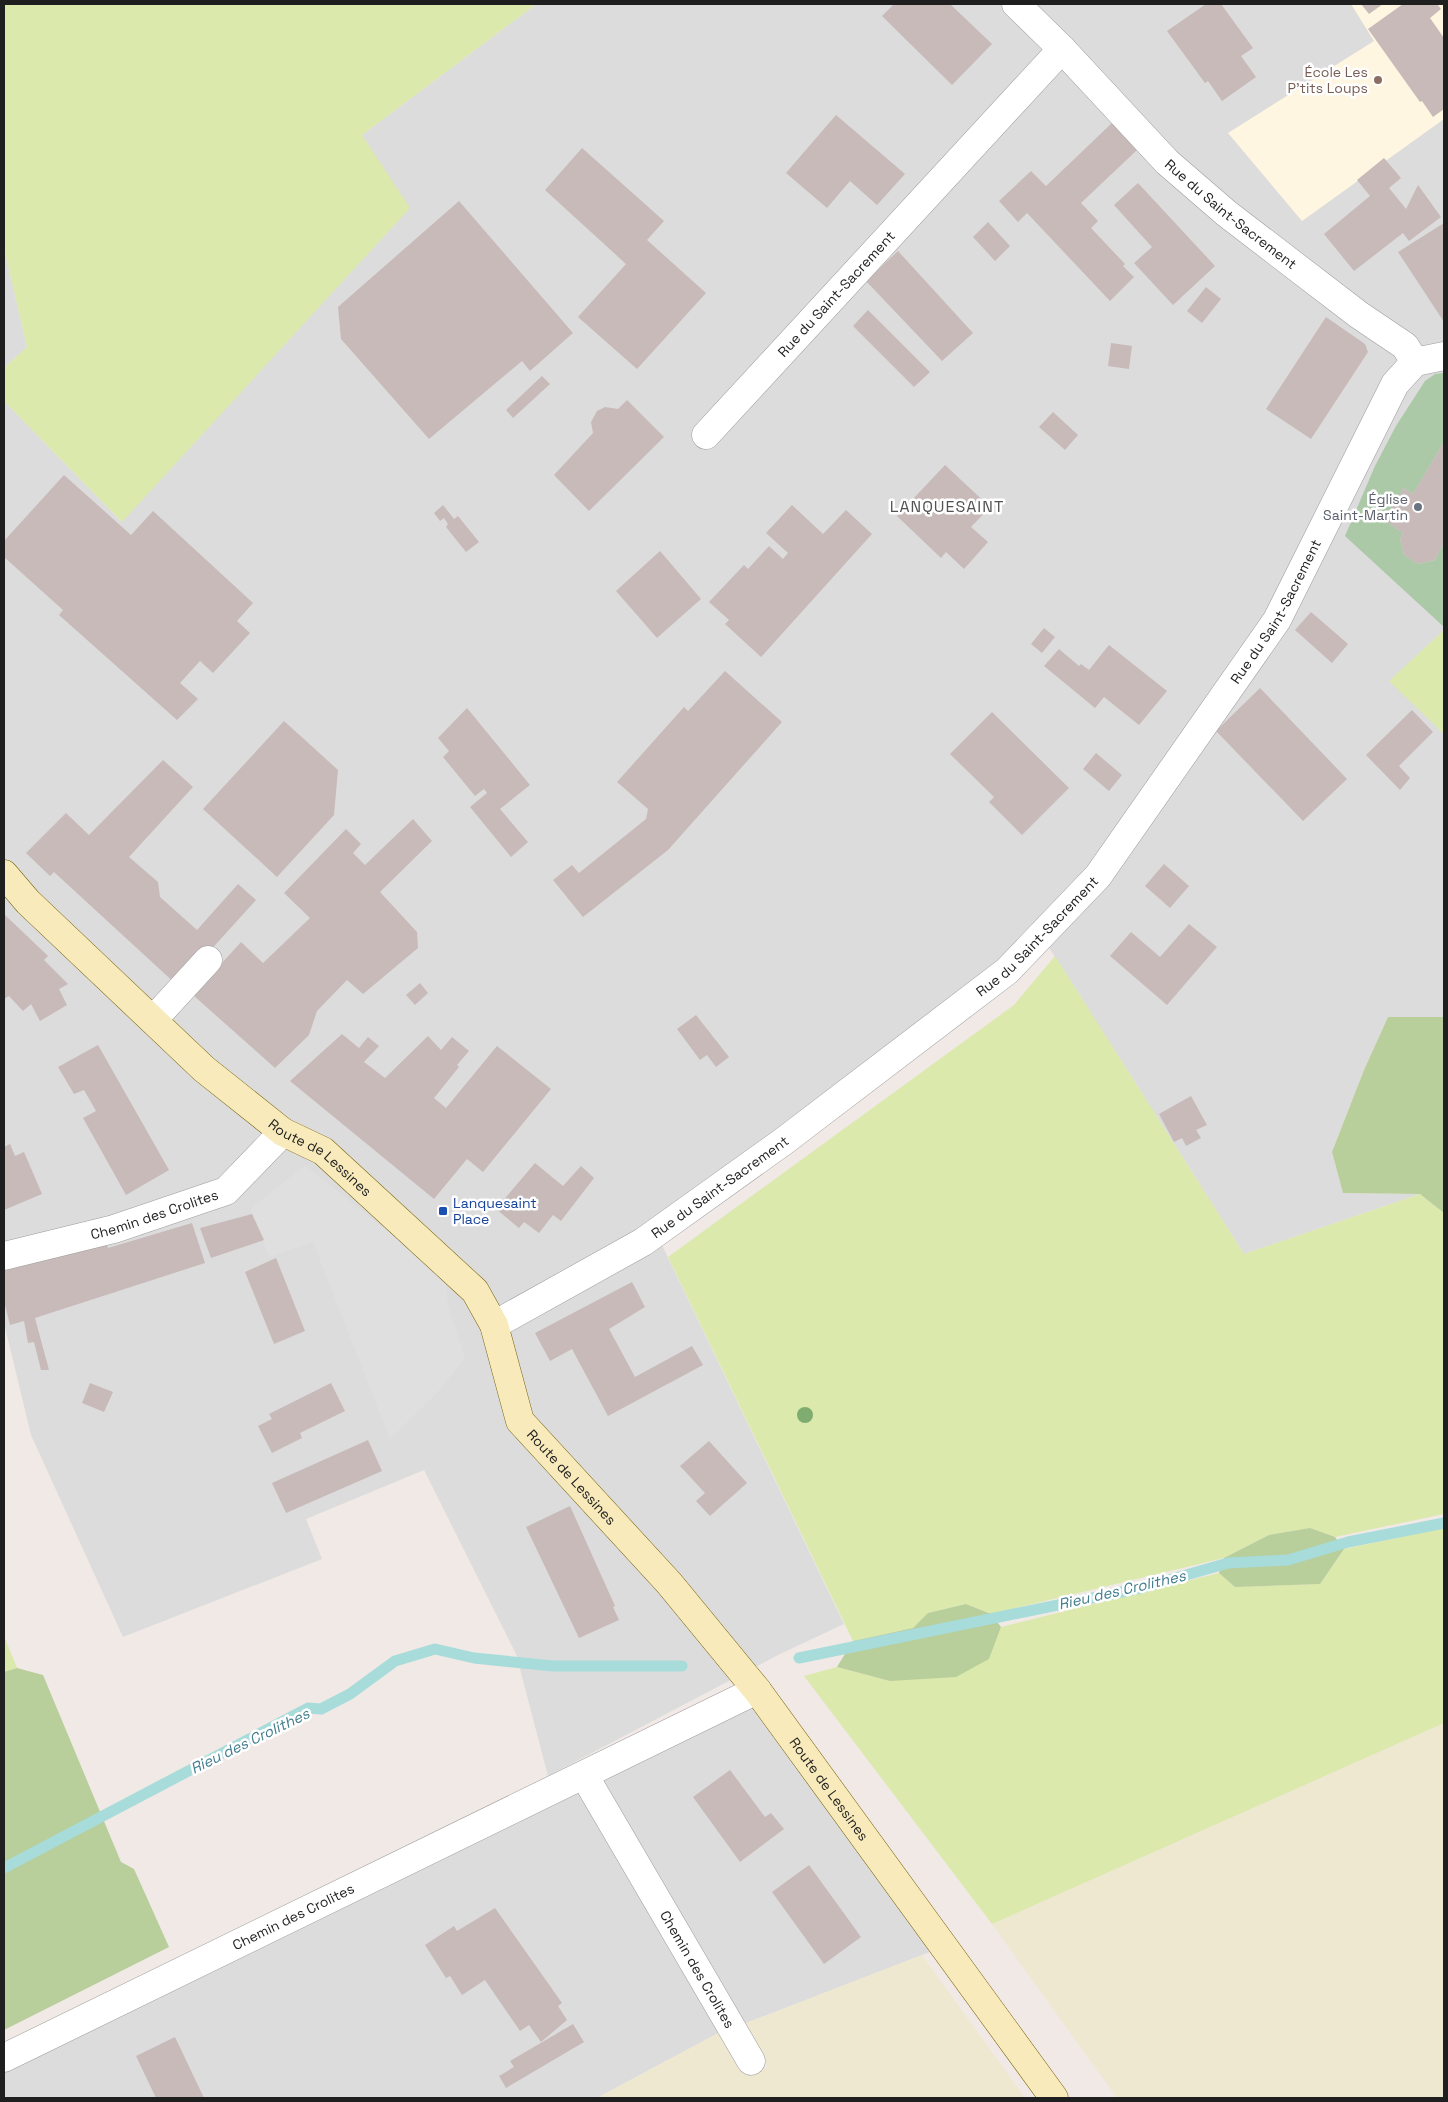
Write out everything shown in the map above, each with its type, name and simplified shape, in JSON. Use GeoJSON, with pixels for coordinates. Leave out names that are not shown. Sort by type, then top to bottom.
{"type":"FeatureCollection","features":[{"type":"Feature","properties":{"kind":"main road","name":"Route de Lessines"},"geometry":{"type":"LineString","coordinates":[[4,874],[28,902],[204,1069],[283,1132],[323,1151],[475,1291],[494,1325],[520,1421],[669,1583],[757,1690],[1054,2098]]}},
{"type":"Feature","properties":{"kind":"street"},"geometry":{"type":"LineString","coordinates":[[1016,4],[1062,49]]}},
{"type":"Feature","properties":{"kind":"street","name":"Rue du Saint-Sacrement"},"geometry":{"type":"LineString","coordinates":[[494,1325],[643,1242],[776,1147],[1007,971],[1098,876],[1277,620],[1395,384],[1415,362],[1405,346],[1359,315],[1226,213],[1167,162],[1062,49],[706,435]]}},
{"type":"Feature","properties":{"kind":"street"},"geometry":{"type":"LineString","coordinates":[[1415,362],[1444,356]]}},
{"type":"Feature","properties":{"kind":"street"},"geometry":{"type":"LineString","coordinates":[[152,1020],[208,960]]}},
{"type":"Feature","properties":{"kind":"street","name":"Chemin des Crolites"},"geometry":{"type":"LineString","coordinates":[[4,1256],[114,1229],[226,1191],[283,1132]]}},
{"type":"Feature","properties":{"kind":"street","name":"Chemin des Crolites"},"geometry":{"type":"LineString","coordinates":[[4,2058],[757,1690]]}},
{"type":"Feature","properties":{"kind":"street","name":"Chemin des Crolites"},"geometry":{"type":"LineString","coordinates":[[584,1775],[751,2061]]}},
{"type":"Feature","properties":{"kind":"shaded area"},"geometry":{"type":"Polygon","coordinates":[[[534,4],[1444,4],[1444,630],[1390,681],[1444,734],[1444,1017],[1388,1017],[1364,1070],[1332,1152],[1343,1193],[1420,1194],[1244,1254],[1046,943],[660,1241],[844,1624],[780,1654],[548,1776],[516,1654],[424,1470],[306,1519],[322,1559],[123,1637],[31,1435],[4,1323],[4,401],[122,522],[362,135],[534,4]]]}},
{"type":"Feature","properties":{"kind":"shaded area","name":"École Les P'tits Loups"},"geometry":{"type":"Polygon","coordinates":[[[1351,4],[1444,4],[1444,119],[1302,221],[1228,133],[1374,41],[1351,4]]]}},
{"type":"Feature","properties":{"kind":"shaded area"},"geometry":{"type":"Polygon","coordinates":[[[4,248],[27,347],[4,368],[4,248]]]}},
{"type":"Feature","properties":{"kind":"shaded area"},"geometry":{"type":"Polygon","coordinates":[[[305,1165],[445,1277],[448,1306],[465,1358],[437,1393],[390,1439],[313,1242],[269,1257],[251,1209],[305,1165]]]}},
{"type":"Feature","properties":{"kind":"shaded area"},"geometry":{"type":"Polygon","coordinates":[[[752,1695],[935,1950],[722,2031],[597,2098],[4,2098],[4,2068],[752,1695]]]}},
{"type":"Feature","properties":{"kind":"shaded area"},"geometry":{"type":"Polygon","coordinates":[[[1444,1723],[1444,2098],[1117,2098],[992,1924],[1444,1723]]]}},
{"type":"Feature","properties":{"kind":"shaded area"},"geometry":{"type":"Polygon","coordinates":[[[922,1955],[1025,2098],[597,2098],[722,2031],[750,2077],[767,2067],[741,2025],[922,1955]]]}},
{"type":"Feature","properties":{"kind":"green space"},"geometry":{"type":"Polygon","coordinates":[[[4,4],[535,5],[362,135],[410,208],[122,522],[4,401],[4,368],[27,347],[4,248],[4,4]]]}},
{"type":"Feature","properties":{"kind":"green space"},"geometry":{"type":"Polygon","coordinates":[[[1444,373],[1444,442],[1413,494],[1404,488],[1384,520],[1403,533],[1400,539],[1404,555],[1418,564],[1435,560],[1444,543],[1444,627],[1345,536],[1375,466],[1396,426],[1425,381],[1435,374],[1444,373]]]}},
{"type":"Feature","properties":{"kind":"green space"},"geometry":{"type":"Polygon","coordinates":[[[1444,630],[1444,734],[1389,681],[1444,630]]]}},
{"type":"Feature","properties":{"kind":"green space"},"geometry":{"type":"Polygon","coordinates":[[[1055,956],[1244,1254],[1420,1194],[1444,1213],[1444,1514],[1335,1537],[1310,1528],[1269,1535],[1224,1558],[991,1614],[966,1604],[928,1613],[913,1628],[853,1641],[668,1257],[1014,1005],[1055,956]]]}},
{"type":"Feature","properties":{"kind":"green space"},"geometry":{"type":"Polygon","coordinates":[[[1388,1017],[1444,1017],[1444,1213],[1420,1194],[1343,1193],[1332,1152],[1364,1070],[1388,1017]]]}},
{"type":"Feature","properties":{"kind":"green space"},"geometry":{"type":"Polygon","coordinates":[[[1310,1528],[1335,1537],[1344,1549],[1320,1584],[1235,1587],[1219,1573],[1224,1558],[1269,1535],[1310,1528]]]}},
{"type":"Feature","properties":{"kind":"green space"},"geometry":{"type":"Polygon","coordinates":[[[1444,1528],[1444,1723],[992,1924],[804,1676],[837,1667],[890,1681],[989,1659],[1001,1627],[1219,1573],[1235,1587],[1320,1584],[1344,1549],[1444,1528]]]}},
{"type":"Feature","properties":{"kind":"green space"},"geometry":{"type":"Polygon","coordinates":[[[966,1604],[991,1614],[1001,1627],[989,1659],[956,1677],[890,1681],[837,1667],[853,1641],[913,1628],[928,1613],[966,1604]]]}},
{"type":"Feature","properties":{"kind":"green space"},"geometry":{"type":"Polygon","coordinates":[[[4,1636],[17,1668],[4,1672],[4,1636]]]}},
{"type":"Feature","properties":{"kind":"green space"},"geometry":{"type":"Polygon","coordinates":[[[17,1668],[43,1675],[121,1862],[134,1869],[169,1947],[4,2030],[4,1672],[17,1668]]]}},
{"type":"Feature","properties":{"kind":"building"},"geometry":{"type":"Polygon","coordinates":[[[894,4],[950,4],[992,44],[952,85],[882,16],[894,4]]]}},
{"type":"Feature","properties":{"kind":"building"},"geometry":{"type":"Polygon","coordinates":[[[1206,4],[1221,4],[1253,48],[1241,56],[1256,77],[1222,101],[1208,81],[1205,83],[1167,31],[1206,4]]]}},
{"type":"Feature","properties":{"kind":"building"},"geometry":{"type":"Polygon","coordinates":[[[1361,4],[1383,4],[1369,14],[1361,4]]]}},
{"type":"Feature","properties":{"kind":"building"},"geometry":{"type":"Polygon","coordinates":[[[1403,4],[1437,4],[1441,9],[1430,18],[1444,38],[1444,109],[1433,117],[1422,101],[1420,102],[1368,29],[1403,4]]]}},
{"type":"Feature","properties":{"kind":"building"},"geometry":{"type":"Polygon","coordinates":[[[836,115],[905,174],[877,205],[850,181],[827,208],[786,173],[836,115]]]}},
{"type":"Feature","properties":{"kind":"building"},"geometry":{"type":"Polygon","coordinates":[[[1112,123],[1137,150],[1081,203],[1098,221],[1091,228],[1125,264],[1123,266],[1134,277],[1110,301],[1027,213],[1018,222],[999,201],[1031,171],[1046,186],[1112,123]]]}},
{"type":"Feature","properties":{"kind":"building"},"geometry":{"type":"Polygon","coordinates":[[[582,148],[664,221],[647,240],[706,293],[637,369],[578,317],[626,264],[545,190],[582,148]]]}},
{"type":"Feature","properties":{"kind":"building"},"geometry":{"type":"Polygon","coordinates":[[[1384,158],[1401,178],[1389,188],[1406,209],[1418,185],[1441,217],[1409,241],[1403,233],[1354,271],[1324,234],[1370,196],[1357,180],[1384,158]]]}},
{"type":"Feature","properties":{"kind":"building"},"geometry":{"type":"Polygon","coordinates":[[[1138,183],[1215,266],[1173,305],[1134,263],[1152,247],[1114,205],[1138,183]]]}},
{"type":"Feature","properties":{"kind":"building"},"geometry":{"type":"Polygon","coordinates":[[[459,201],[573,333],[530,371],[522,361],[429,439],[341,339],[338,307],[459,201]]]}},
{"type":"Feature","properties":{"kind":"building"},"geometry":{"type":"Polygon","coordinates":[[[988,222],[1010,246],[995,261],[973,237],[988,222]]]}},
{"type":"Feature","properties":{"kind":"building"},"geometry":{"type":"Polygon","coordinates":[[[1444,223],[1444,322],[1398,252],[1444,223]]]}},
{"type":"Feature","properties":{"kind":"building"},"geometry":{"type":"Polygon","coordinates":[[[898,251],[973,333],[942,361],[866,281],[898,251]]]}},
{"type":"Feature","properties":{"kind":"building"},"geometry":{"type":"Polygon","coordinates":[[[1206,287],[1221,299],[1202,323],[1187,311],[1206,287]]]}},
{"type":"Feature","properties":{"kind":"building"},"geometry":{"type":"Polygon","coordinates":[[[868,310],[930,372],[914,387],[853,326],[868,310]]]}},
{"type":"Feature","properties":{"kind":"building"},"geometry":{"type":"Polygon","coordinates":[[[1326,317],[1365,344],[1368,352],[1311,439],[1266,409],[1326,317]]]}},
{"type":"Feature","properties":{"kind":"building"},"geometry":{"type":"Polygon","coordinates":[[[1111,343],[1132,346],[1129,369],[1108,366],[1111,343]]]}},
{"type":"Feature","properties":{"kind":"building"},"geometry":{"type":"Polygon","coordinates":[[[542,376],[550,384],[513,418],[506,410],[542,376]]]}},
{"type":"Feature","properties":{"kind":"building"},"geometry":{"type":"Polygon","coordinates":[[[627,400],[664,437],[589,511],[554,475],[593,433],[591,422],[597,411],[605,407],[618,409],[627,400]]]}},
{"type":"Feature","properties":{"kind":"building"},"geometry":{"type":"Polygon","coordinates":[[[1053,412],[1078,435],[1065,450],[1039,427],[1053,412]]]}},
{"type":"Feature","properties":{"kind":"building","name":"Église Saint-Martin"},"geometry":{"type":"Polygon","coordinates":[[[1444,442],[1444,543],[1435,560],[1418,564],[1404,555],[1400,539],[1403,533],[1384,520],[1404,488],[1413,494],[1444,442]]]}},
{"type":"Feature","properties":{"kind":"building"},"geometry":{"type":"Polygon","coordinates":[[[945,465],[990,507],[971,527],[988,542],[964,569],[946,552],[941,558],[897,516],[945,465]]]}},
{"type":"Feature","properties":{"kind":"building"},"geometry":{"type":"Polygon","coordinates":[[[64,475],[131,535],[153,511],[253,603],[237,621],[250,633],[213,673],[200,661],[180,683],[198,699],[177,720],[59,615],[63,610],[4,557],[4,541],[64,475]]]}},
{"type":"Feature","properties":{"kind":"building"},"geometry":{"type":"Polygon","coordinates":[[[443,505],[454,519],[458,516],[479,542],[466,552],[446,527],[448,524],[444,518],[440,521],[434,513],[443,505]]]}},
{"type":"Feature","properties":{"kind":"building"},"geometry":{"type":"Polygon","coordinates":[[[792,505],[823,534],[846,510],[872,534],[761,657],[725,624],[729,620],[709,602],[744,565],[748,569],[769,546],[783,559],[788,553],[766,533],[792,505]]]}},
{"type":"Feature","properties":{"kind":"building"},"geometry":{"type":"Polygon","coordinates":[[[660,551],[701,599],[657,638],[616,591],[660,551]]]}},
{"type":"Feature","properties":{"kind":"building"},"geometry":{"type":"Polygon","coordinates":[[[1311,612],[1348,644],[1332,663],[1295,630],[1311,612]]]}},
{"type":"Feature","properties":{"kind":"building"},"geometry":{"type":"Polygon","coordinates":[[[1044,628],[1055,637],[1042,653],[1031,644],[1044,628]]]}},
{"type":"Feature","properties":{"kind":"building"},"geometry":{"type":"Polygon","coordinates":[[[1109,645],[1167,691],[1139,725],[1104,697],[1095,708],[1044,666],[1059,649],[1079,666],[1081,664],[1089,670],[1109,645]]]}},
{"type":"Feature","properties":{"kind":"building"},"geometry":{"type":"Polygon","coordinates":[[[725,671],[782,722],[668,850],[583,917],[553,880],[572,865],[579,873],[646,819],[648,809],[617,782],[684,707],[688,711],[725,671]]]}},
{"type":"Feature","properties":{"kind":"building"},"geometry":{"type":"Polygon","coordinates":[[[1260,688],[1347,779],[1303,821],[1216,731],[1260,688]]]}},
{"type":"Feature","properties":{"kind":"building"},"geometry":{"type":"Polygon","coordinates":[[[467,708],[530,785],[500,809],[528,842],[511,857],[470,807],[487,793],[484,789],[475,796],[443,757],[449,751],[438,738],[467,708]]]}},
{"type":"Feature","properties":{"kind":"building"},"geometry":{"type":"Polygon","coordinates":[[[1412,710],[1433,732],[1399,766],[1410,778],[1400,790],[1366,755],[1412,710]]]}},
{"type":"Feature","properties":{"kind":"building"},"geometry":{"type":"Polygon","coordinates":[[[992,712],[1069,788],[1022,835],[989,802],[994,797],[950,754],[992,712]]]}},
{"type":"Feature","properties":{"kind":"building"},"geometry":{"type":"Polygon","coordinates":[[[284,721],[338,770],[334,815],[277,877],[203,809],[284,721]]]}},
{"type":"Feature","properties":{"kind":"building"},"geometry":{"type":"Polygon","coordinates":[[[1096,753],[1122,775],[1109,791],[1083,769],[1096,753]]]}},
{"type":"Feature","properties":{"kind":"building"},"geometry":{"type":"Polygon","coordinates":[[[163,760],[193,787],[129,857],[158,882],[160,897],[197,930],[238,884],[256,900],[178,986],[54,872],[50,876],[26,853],[66,813],[89,835],[163,760]]]}},
{"type":"Feature","properties":{"kind":"building"},"geometry":{"type":"Polygon","coordinates":[[[413,819],[432,841],[380,892],[417,932],[418,948],[363,994],[347,980],[317,1011],[309,1035],[275,1068],[193,995],[241,942],[263,963],[310,918],[284,893],[346,829],[361,844],[353,853],[365,865],[413,819]]]}},
{"type":"Feature","properties":{"kind":"building"},"geometry":{"type":"Polygon","coordinates":[[[1164,864],[1189,886],[1170,908],[1145,886],[1164,864]]]}},
{"type":"Feature","properties":{"kind":"building"},"geometry":{"type":"Polygon","coordinates":[[[4,914],[48,956],[44,960],[68,984],[59,989],[67,1005],[40,1021],[31,1004],[23,1011],[9,996],[4,999],[4,914]]]}},
{"type":"Feature","properties":{"kind":"building"},"geometry":{"type":"Polygon","coordinates":[[[1189,924],[1217,947],[1167,1005],[1110,956],[1131,932],[1160,957],[1189,924]]]}},
{"type":"Feature","properties":{"kind":"building"},"geometry":{"type":"Polygon","coordinates":[[[420,983],[428,993],[415,1005],[406,995],[420,983]]]}},
{"type":"Feature","properties":{"kind":"building"},"geometry":{"type":"Polygon","coordinates":[[[696,1015],[729,1057],[716,1067],[707,1055],[700,1060],[677,1029],[696,1015]]]}},
{"type":"Feature","properties":{"kind":"building"},"geometry":{"type":"Polygon","coordinates":[[[342,1034],[359,1048],[368,1037],[379,1046],[364,1062],[385,1078],[428,1036],[441,1050],[452,1037],[469,1051],[457,1065],[459,1067],[434,1098],[446,1108],[497,1046],[551,1089],[483,1172],[467,1159],[434,1199],[290,1081],[342,1034]]]}},
{"type":"Feature","properties":{"kind":"building"},"geometry":{"type":"Polygon","coordinates":[[[98,1045],[169,1170],[126,1195],[83,1118],[96,1111],[84,1090],[74,1094],[58,1067],[98,1045]]]}},
{"type":"Feature","properties":{"kind":"building"},"geometry":{"type":"Polygon","coordinates":[[[1191,1096],[1207,1125],[1196,1130],[1201,1138],[1186,1146],[1182,1138],[1174,1142],[1159,1114],[1191,1096]]]}},
{"type":"Feature","properties":{"kind":"building"},"geometry":{"type":"Polygon","coordinates":[[[10,1144],[15,1156],[24,1152],[42,1194],[4,1210],[4,1147],[10,1144]]]}},
{"type":"Feature","properties":{"kind":"building"},"geometry":{"type":"Polygon","coordinates":[[[535,1163],[563,1186],[581,1166],[594,1178],[561,1221],[553,1215],[539,1233],[524,1222],[519,1228],[496,1209],[535,1163]]]}},
{"type":"Feature","properties":{"kind":"building"},"geometry":{"type":"Polygon","coordinates":[[[252,1214],[264,1240],[211,1258],[200,1228],[252,1214]]]}},
{"type":"Feature","properties":{"kind":"building"},"geometry":{"type":"Polygon","coordinates":[[[192,1223],[205,1263],[35,1318],[49,1370],[41,1370],[34,1342],[28,1343],[24,1321],[10,1325],[4,1301],[4,1266],[106,1242],[108,1248],[192,1223]]]}},
{"type":"Feature","properties":{"kind":"building"},"geometry":{"type":"Polygon","coordinates":[[[276,1258],[305,1331],[274,1344],[245,1272],[276,1258]]]}},
{"type":"Feature","properties":{"kind":"building"},"geometry":{"type":"Polygon","coordinates":[[[632,1282],[645,1307],[609,1329],[635,1377],[692,1346],[703,1365],[608,1416],[572,1349],[550,1361],[535,1333],[632,1282]]]}},
{"type":"Feature","properties":{"kind":"building"},"geometry":{"type":"Polygon","coordinates":[[[90,1383],[113,1392],[104,1412],[82,1403],[90,1383]]]}},
{"type":"Feature","properties":{"kind":"building"},"geometry":{"type":"Polygon","coordinates":[[[331,1383],[345,1411],[300,1433],[302,1438],[272,1453],[258,1426],[272,1419],[269,1414],[331,1383]]]}},
{"type":"Feature","properties":{"kind":"building"},"geometry":{"type":"Polygon","coordinates":[[[368,1440],[382,1471],[286,1513],[272,1483],[368,1440]]]}},
{"type":"Feature","properties":{"kind":"building"},"geometry":{"type":"Polygon","coordinates":[[[709,1441],[747,1483],[710,1516],[696,1501],[705,1493],[680,1466],[709,1441]]]}},
{"type":"Feature","properties":{"kind":"building"},"geometry":{"type":"Polygon","coordinates":[[[570,1506],[615,1606],[613,1607],[619,1620],[579,1638],[526,1527],[570,1506]]]}},
{"type":"Feature","properties":{"kind":"building"},"geometry":{"type":"Polygon","coordinates":[[[730,1770],[765,1817],[771,1813],[784,1829],[740,1862],[693,1797],[730,1770]]]}},
{"type":"Feature","properties":{"kind":"building"},"geometry":{"type":"Polygon","coordinates":[[[809,1865],[861,1937],[824,1964],[772,1892],[809,1865]]]}},
{"type":"Feature","properties":{"kind":"building"},"geometry":{"type":"Polygon","coordinates":[[[495,1908],[562,2003],[558,2006],[567,2020],[541,2042],[529,2025],[520,2031],[485,1980],[462,1995],[450,1976],[446,1978],[425,1945],[454,1926],[457,1931],[495,1908]]]}},
{"type":"Feature","properties":{"kind":"building"},"geometry":{"type":"Polygon","coordinates":[[[573,2024],[584,2042],[506,2088],[499,2076],[514,2067],[510,2061],[573,2024]]]}},
{"type":"Feature","properties":{"kind":"building"},"geometry":{"type":"Polygon","coordinates":[[[175,2037],[204,2098],[156,2098],[136,2056],[175,2037]]]}},
{"type":"Feature","properties":{"kind":"waterway","name":"Rieu des Crolithes"},"geometry":{"type":"LineString","coordinates":[[799,1658],[1141,1588],[1228,1563],[1288,1560],[1348,1542],[1444,1523]]}},
{"type":"Feature","properties":{"kind":"waterway","name":"Rieu des Crolithes"},"geometry":{"type":"LineString","coordinates":[[4,1868],[308,1708],[321,1709],[350,1694],[395,1661],[435,1649],[474,1658],[553,1666],[682,1666]]}},
{"type":"Feature","properties":{"kind":"place","name":"École Les P'tits Loups"},"geometry":{"type":"Point","coordinates":[1378,80]}},
{"type":"Feature","properties":{"kind":"place","name":"Église Saint-Martin"},"geometry":{"type":"Point","coordinates":[1418,507]}},
{"type":"Feature","properties":{"kind":"place","name":"Lanquesaint Place"},"geometry":{"type":"Point","coordinates":[443,1211]}},
{"type":"Feature","properties":{"kind":"district","name":"LANQUESAINT"},"geometry":{"type":"Point","coordinates":[947,506]}}]}
